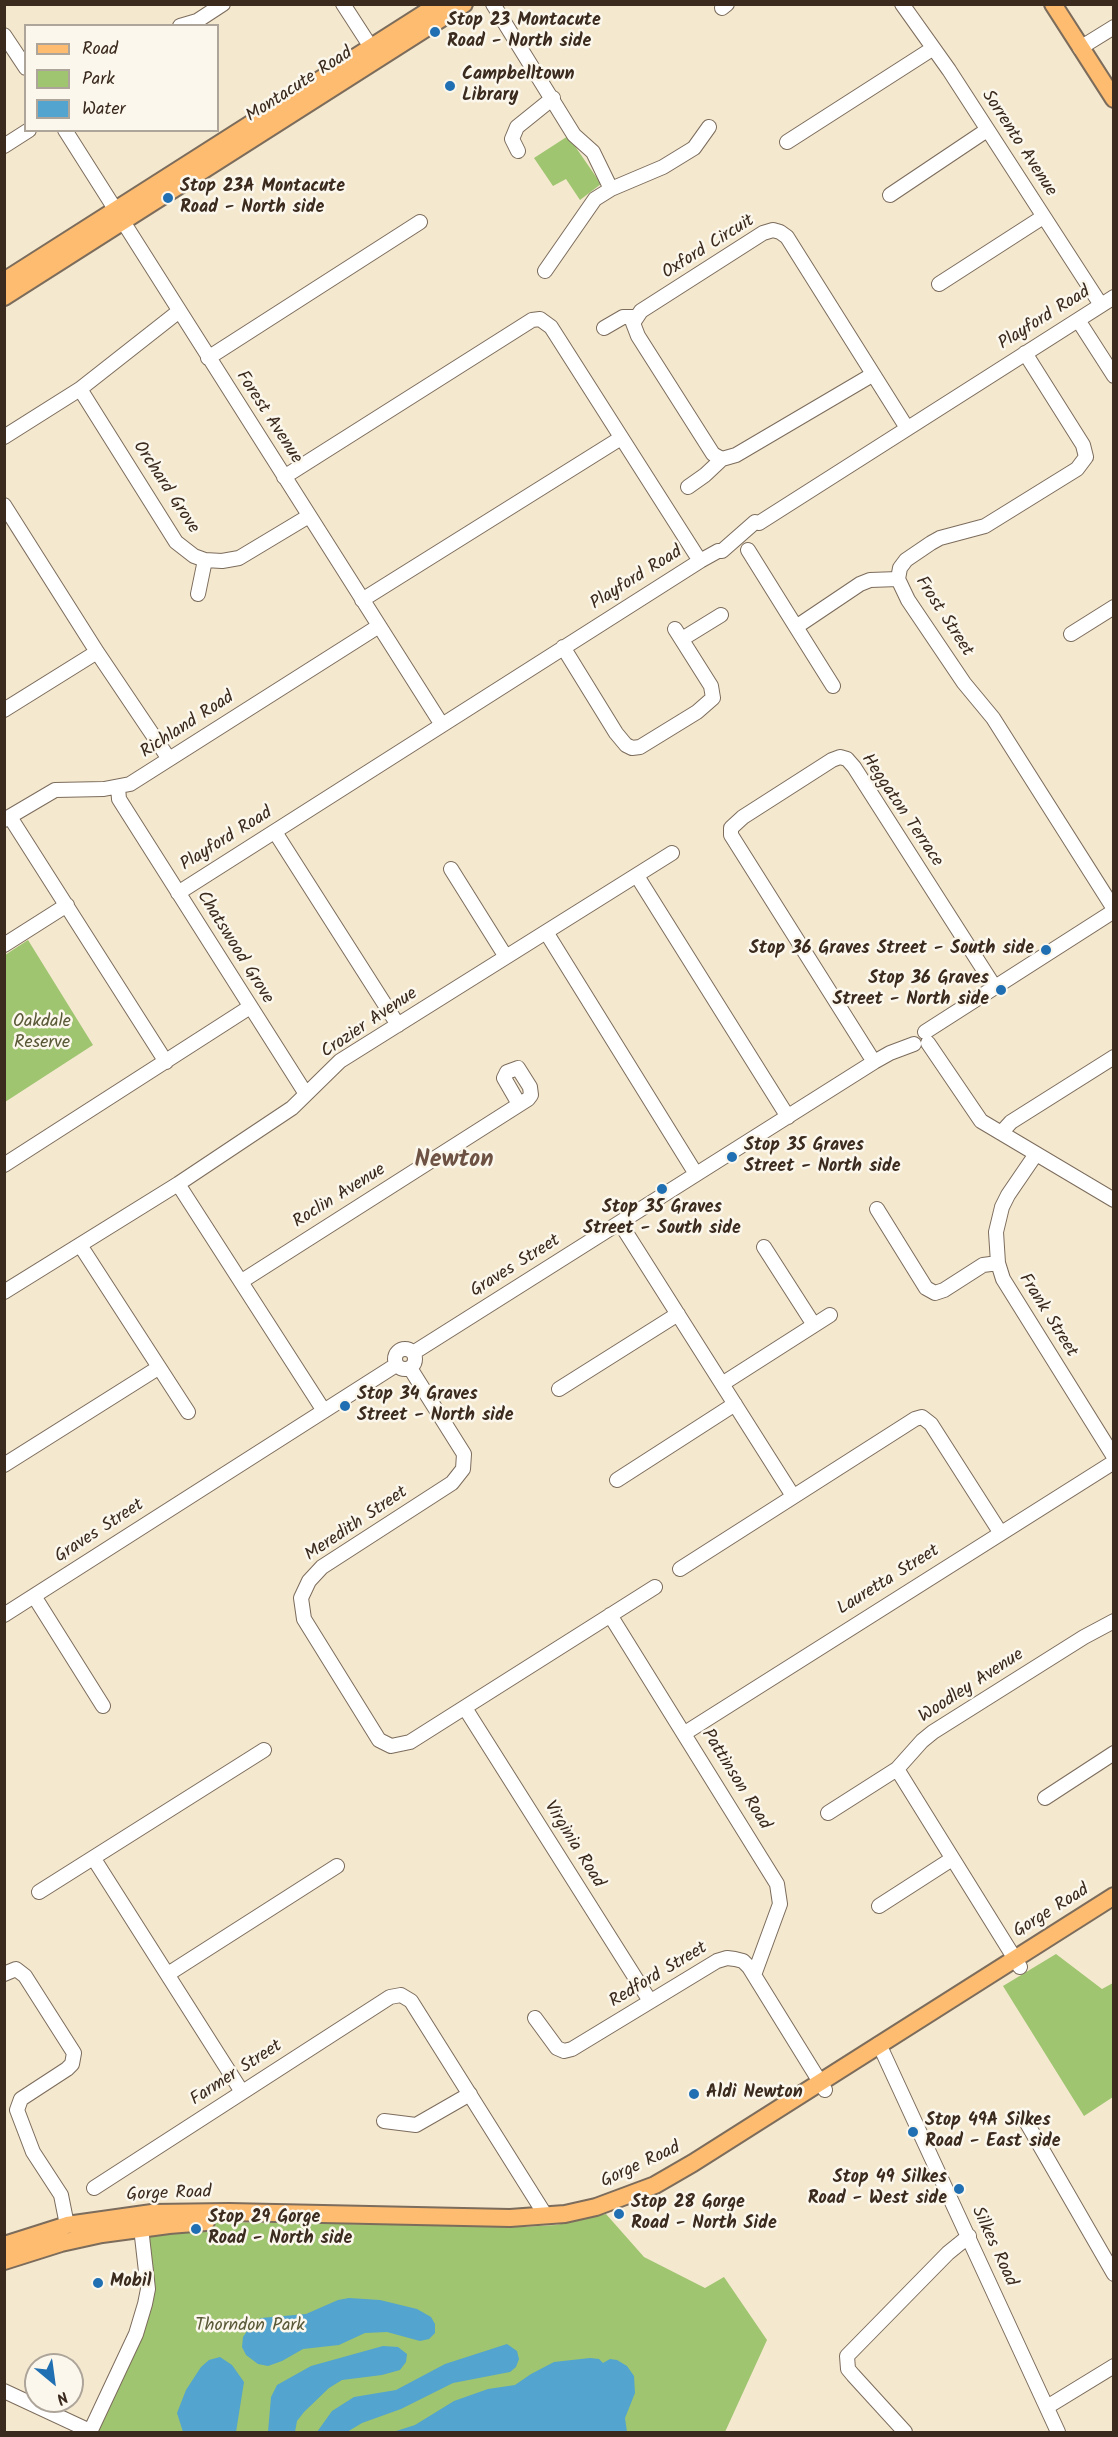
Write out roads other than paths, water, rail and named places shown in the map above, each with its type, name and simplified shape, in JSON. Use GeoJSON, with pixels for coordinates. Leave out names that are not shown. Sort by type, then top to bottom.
{"type":"FeatureCollection","features":[{"type":"Feature","properties":{"kind":"main road","name":"Montacute Road"},"geometry":{"type":"LineString","coordinates":[[375,53],[439,4]]}},
{"type":"Feature","properties":{"kind":"main road","name":"Montacute Road"},"geometry":{"type":"LineString","coordinates":[[4,297],[119,216],[375,53],[464,4]]}},
{"type":"Feature","properties":{"kind":"main road"},"geometry":{"type":"LineString","coordinates":[[1053,4],[1113,83]]}},
{"type":"Feature","properties":{"kind":"main road"},"geometry":{"type":"LineString","coordinates":[[1065,4],[1113,99]]}},
{"type":"Feature","properties":{"kind":"main road","name":"Montacute Road"},"geometry":{"type":"LineString","coordinates":[[4,281],[119,216]]}},
{"type":"Feature","properties":{"kind":"main road","name":"Gorge Road"},"geometry":{"type":"LineString","coordinates":[[1018,1962],[1113,1896]]}},
{"type":"Feature","properties":{"kind":"main road","name":"Gorge Road"},"geometry":{"type":"LineString","coordinates":[[4,2261],[140,2221],[490,2228],[556,2225],[606,2214],[664,2190],[881,2048],[1018,1962],[1113,1907]]}},
{"type":"Feature","properties":{"kind":"main road","name":"Gorge Road"},"geometry":{"type":"LineString","coordinates":[[4,2245],[67,2225],[140,2221],[229,2212],[464,2218],[546,2216],[596,2207],[655,2185],[823,2086]]}},
{"type":"Feature","properties":{"kind":"street"},"geometry":{"type":"LineString","coordinates":[[187,24],[197,21],[224,4]]}},
{"type":"Feature","properties":{"kind":"street"},"geometry":{"type":"LineString","coordinates":[[343,4],[375,53]]}},
{"type":"Feature","properties":{"kind":"street"},"geometry":{"type":"LineString","coordinates":[[493,4],[574,135],[593,152],[611,189]]}},
{"type":"Feature","properties":{"kind":"street","name":"Sorrento Avenue"},"geometry":{"type":"LineString","coordinates":[[902,4],[949,70],[1101,305]]}},
{"type":"Feature","properties":{"kind":"street"},"geometry":{"type":"LineString","coordinates":[[1085,45],[1113,27]]}},
{"type":"Feature","properties":{"kind":"street"},"geometry":{"type":"LineString","coordinates":[[4,35],[24,65]]}},
{"type":"Feature","properties":{"kind":"street"},"geometry":{"type":"LineString","coordinates":[[787,141],[932,49]]}},
{"type":"Feature","properties":{"kind":"street"},"geometry":{"type":"LineString","coordinates":[[518,151],[512,139],[517,128],[553,98]]}},
{"type":"Feature","properties":{"kind":"street"},"geometry":{"type":"LineString","coordinates":[[545,271],[596,200],[611,189],[663,167],[694,148],[709,127]]}},
{"type":"Feature","properties":{"kind":"street"},"geometry":{"type":"LineString","coordinates":[[890,195],[987,130]]}},
{"type":"Feature","properties":{"kind":"street"},"geometry":{"type":"LineString","coordinates":[[4,146],[26,132]]}},
{"type":"Feature","properties":{"kind":"street","name":"Forest Avenue"},"geometry":{"type":"LineString","coordinates":[[66,132],[178,312],[442,725]]}},
{"type":"Feature","properties":{"kind":"street"},"geometry":{"type":"LineString","coordinates":[[939,284],[1043,218]]}},
{"type":"Feature","properties":{"kind":"street"},"geometry":{"type":"LineString","coordinates":[[208,358],[420,222]]}},
{"type":"Feature","properties":{"kind":"street","name":"Oxford Circuit"},"geometry":{"type":"LineString","coordinates":[[604,328],[623,317],[636,316],[763,233],[773,230],[787,237],[907,429]]}},
{"type":"Feature","properties":{"kind":"street","name":"Playford Road"},"geometry":{"type":"LineString","coordinates":[[178,893],[563,647],[700,561],[722,551],[754,522],[759,523],[1113,297]]}},
{"type":"Feature","properties":{"kind":"street"},"geometry":{"type":"LineString","coordinates":[[4,437],[80,388],[178,312]]}},
{"type":"Feature","properties":{"kind":"street"},"geometry":{"type":"LineString","coordinates":[[636,316],[633,323],[638,336],[713,454],[722,459]]}},
{"type":"Feature","properties":{"kind":"street"},"geometry":{"type":"LineString","coordinates":[[285,477],[532,320],[540,319],[551,327],[700,561]]}},
{"type":"Feature","properties":{"kind":"street"},"geometry":{"type":"LineString","coordinates":[[1078,320],[1113,376]]}},
{"type":"Feature","properties":{"kind":"street","name":"Frost Street"},"geometry":{"type":"LineString","coordinates":[[1025,353],[1078,437],[1086,457],[1077,469],[985,526],[940,538],[931,543],[906,560],[900,568],[898,579],[908,600],[964,683],[993,718],[1113,910]]}},
{"type":"Feature","properties":{"kind":"street"},"geometry":{"type":"LineString","coordinates":[[688,487],[722,459],[736,456],[872,375]]}},
{"type":"Feature","properties":{"kind":"street","name":"Orchard Grove"},"geometry":{"type":"LineString","coordinates":[[80,388],[176,542],[194,556],[205,560]]}},
{"type":"Feature","properties":{"kind":"street"},"geometry":{"type":"LineString","coordinates":[[362,600],[621,438]]}},
{"type":"Feature","properties":{"kind":"street"},"geometry":{"type":"LineString","coordinates":[[4,505],[97,652],[169,759]]}},
{"type":"Feature","properties":{"kind":"street"},"geometry":{"type":"LineString","coordinates":[[198,594],[205,560],[222,561],[239,558],[309,516]]}},
{"type":"Feature","properties":{"kind":"street"},"geometry":{"type":"LineString","coordinates":[[748,550],[833,686]]}},
{"type":"Feature","properties":{"kind":"street"},"geometry":{"type":"LineString","coordinates":[[796,627],[860,584],[870,580],[898,579]]}},
{"type":"Feature","properties":{"kind":"street"},"geometry":{"type":"LineString","coordinates":[[1071,634],[1113,607]]}},
{"type":"Feature","properties":{"kind":"street"},"geometry":{"type":"LineString","coordinates":[[563,647],[616,733],[626,745],[632,748],[640,747],[698,712],[713,698],[711,686],[679,634],[721,615]]}},
{"type":"Feature","properties":{"kind":"street","name":"Richland Road"},"geometry":{"type":"LineString","coordinates":[[7,819],[55,790],[118,787],[130,784],[379,626]]}},
{"type":"Feature","properties":{"kind":"street"},"geometry":{"type":"LineString","coordinates":[[4,710],[97,652]]}},
{"type":"Feature","properties":{"kind":"street","name":"Heggaton Terrace"},"geometry":{"type":"LineString","coordinates":[[874,1062],[731,835],[731,828],[743,817],[832,760],[840,757],[847,759],[854,767],[994,987]]}},
{"type":"Feature","properties":{"kind":"street","name":"Chatswood Grove"},"geometry":{"type":"LineString","coordinates":[[118,787],[119,799],[306,1095]]}},
{"type":"Feature","properties":{"kind":"street"},"geometry":{"type":"LineString","coordinates":[[7,819],[67,905],[166,1062]]}},
{"type":"Feature","properties":{"kind":"street"},"geometry":{"type":"LineString","coordinates":[[275,832],[398,1025]]}},
{"type":"Feature","properties":{"kind":"street","name":"Crozier Avenue"},"geometry":{"type":"LineString","coordinates":[[4,1292],[178,1184],[292,1108],[340,1061],[672,853]]}},
{"type":"Feature","properties":{"kind":"street"},"geometry":{"type":"LineString","coordinates":[[451,869],[506,957]]}},
{"type":"Feature","properties":{"kind":"street"},"geometry":{"type":"LineString","coordinates":[[637,876],[788,1117]]}},
{"type":"Feature","properties":{"kind":"street"},"geometry":{"type":"LineString","coordinates":[[4,945],[67,905]]}},
{"type":"Feature","properties":{"kind":"street","name":"Graves Street"},"geometry":{"type":"LineString","coordinates":[[4,1614],[324,1411],[403,1366],[414,1363],[413,1353],[874,1062],[922,1040],[994,987],[1113,910]]}},
{"type":"Feature","properties":{"kind":"street"},"geometry":{"type":"LineString","coordinates":[[546,932],[696,1174]]}},
{"type":"Feature","properties":{"kind":"street"},"geometry":{"type":"LineString","coordinates":[[4,1165],[250,1007]]}},
{"type":"Feature","properties":{"kind":"street"},"geometry":{"type":"LineString","coordinates":[[922,1040],[981,1121],[1113,1200]]}},
{"type":"Feature","properties":{"kind":"street"},"geometry":{"type":"LineString","coordinates":[[1001,1133],[1011,1122],[1113,1057]]}},
{"type":"Feature","properties":{"kind":"street","name":"Roclin Avenue"},"geometry":{"type":"LineString","coordinates":[[242,1281],[519,1104]]}},
{"type":"Feature","properties":{"kind":"street","name":"Frank Street"},"geometry":{"type":"LineString","coordinates":[[1036,1154],[1002,1207],[996,1232],[998,1263],[1003,1278],[1113,1457]]}},
{"type":"Feature","properties":{"kind":"street"},"geometry":{"type":"LineString","coordinates":[[178,1184],[324,1411]]}},
{"type":"Feature","properties":{"kind":"street"},"geometry":{"type":"LineString","coordinates":[[877,1209],[926,1288],[935,1293],[944,1290],[982,1265],[998,1263]]}},
{"type":"Feature","properties":{"kind":"street"},"geometry":{"type":"LineString","coordinates":[[620,1223],[793,1496]]}},
{"type":"Feature","properties":{"kind":"street"},"geometry":{"type":"LineString","coordinates":[[80,1245],[188,1412]]}},
{"type":"Feature","properties":{"kind":"street"},"geometry":{"type":"LineString","coordinates":[[764,1247],[814,1325]]}},
{"type":"Feature","properties":{"kind":"street"},"geometry":{"type":"LineString","coordinates":[[560,1389],[678,1314]]}},
{"type":"Feature","properties":{"kind":"street"},"geometry":{"type":"LineString","coordinates":[[722,1384],[830,1315]]}},
{"type":"Feature","properties":{"kind":"street","name":"Meredith Street"},"geometry":{"type":"LineString","coordinates":[[403,1366],[464,1454],[463,1469],[452,1483],[322,1568],[309,1581],[301,1599],[304,1619],[373,1731],[384,1743],[398,1746],[410,1742],[465,1708]]}},
{"type":"Feature","properties":{"kind":"street"},"geometry":{"type":"LineString","coordinates":[[4,1465],[158,1368]]}},
{"type":"Feature","properties":{"kind":"street"},"geometry":{"type":"LineString","coordinates":[[617,1480],[735,1404]]}},
{"type":"Feature","properties":{"kind":"street"},"geometry":{"type":"LineString","coordinates":[[680,1569],[915,1419],[922,1417],[931,1424],[1000,1532]]}},
{"type":"Feature","properties":{"kind":"street","name":"Lauretta Street"},"geometry":{"type":"LineString","coordinates":[[685,1733],[1113,1462]]}},
{"type":"Feature","properties":{"kind":"street"},"geometry":{"type":"LineString","coordinates":[[465,1708],[655,1587]]}},
{"type":"Feature","properties":{"kind":"street"},"geometry":{"type":"LineString","coordinates":[[34,1596],[103,1706]]}},
{"type":"Feature","properties":{"kind":"street","name":"Pattinson Road"},"geometry":{"type":"LineString","coordinates":[[610,1615],[777,1884],[780,1904],[754,1975]]}},
{"type":"Feature","properties":{"kind":"street","name":"Woodley Avenue"},"geometry":{"type":"LineString","coordinates":[[828,1813],[897,1769],[933,1732],[1113,1621]]}},
{"type":"Feature","properties":{"kind":"street","name":"Virginia Road"},"geometry":{"type":"LineString","coordinates":[[465,1708],[650,2001]]}},
{"type":"Feature","properties":{"kind":"street"},"geometry":{"type":"LineString","coordinates":[[39,1892],[264,1750]]}},
{"type":"Feature","properties":{"kind":"street"},"geometry":{"type":"LineString","coordinates":[[1045,1798],[1113,1753]]}},
{"type":"Feature","properties":{"kind":"street"},"geometry":{"type":"LineString","coordinates":[[897,1769],[1018,1962]]}},
{"type":"Feature","properties":{"kind":"street"},"geometry":{"type":"LineString","coordinates":[[94,1859],[242,2092]]}},
{"type":"Feature","properties":{"kind":"street"},"geometry":{"type":"LineString","coordinates":[[879,1906],[952,1859]]}},
{"type":"Feature","properties":{"kind":"street"},"geometry":{"type":"LineString","coordinates":[[168,1974],[337,1866]]}},
{"type":"Feature","properties":{"kind":"street","name":"Redford Street"},"geometry":{"type":"LineString","coordinates":[[536,2018],[557,2048],[564,2051],[587,2041],[717,1961],[726,1958],[743,1961],[823,2086]]}},
{"type":"Feature","properties":{"kind":"street"},"geometry":{"type":"LineString","coordinates":[[4,1974],[16,1969],[25,1976],[74,2053],[72,2064],[67,2069],[21,2099],[17,2110],[33,2152],[61,2195],[67,2225]]}},
{"type":"Feature","properties":{"kind":"street","name":"Farmer Street"},"geometry":{"type":"LineString","coordinates":[[94,2188],[390,1997],[401,1995],[411,2001],[470,2094]]}},
{"type":"Feature","properties":{"kind":"street","name":"Silkes Road"},"geometry":{"type":"LineString","coordinates":[[881,2048],[1058,2433]]}},
{"type":"Feature","properties":{"kind":"street"},"geometry":{"type":"LineString","coordinates":[[384,2121],[416,2125],[470,2094],[546,2216]]}},
{"type":"Feature","properties":{"kind":"street"},"geometry":{"type":"LineString","coordinates":[[1024,2118],[1113,2274]]}},
{"type":"Feature","properties":{"kind":"street"},"geometry":{"type":"LineString","coordinates":[[4,2391],[90,2432],[144,2311],[148,2289],[140,2221]]}},
{"type":"Feature","properties":{"kind":"street"},"geometry":{"type":"LineString","coordinates":[[905,2433],[848,2369],[847,2356],[948,2253],[969,2236]]}},
{"type":"Feature","properties":{"kind":"street"},"geometry":{"type":"LineString","coordinates":[[1047,2408],[1113,2366]]}},
{"type":"Feature","properties":{"kind":"water"},"geometry":{"type":"Polygon","coordinates":[[[349,2298],[380,2300],[417,2309],[431,2317],[435,2324],[435,2333],[429,2339],[420,2341],[387,2332],[365,2333],[339,2345],[303,2349],[268,2366],[258,2364],[246,2355],[242,2347],[243,2337],[252,2324],[261,2318],[306,2314],[338,2300],[349,2298]]]}},
{"type":"Feature","properties":{"kind":"water"},"geometry":{"type":"Polygon","coordinates":[[[507,2344],[517,2351],[519,2359],[516,2367],[510,2372],[453,2383],[401,2409],[362,2423],[347,2432],[317,2432],[332,2411],[354,2397],[396,2390],[445,2364],[507,2344]]]}},
{"type":"Feature","properties":{"kind":"water"},"geometry":{"type":"Polygon","coordinates":[[[383,2346],[398,2347],[407,2354],[406,2362],[400,2370],[382,2375],[342,2380],[329,2388],[304,2412],[297,2421],[295,2432],[268,2432],[271,2397],[277,2385],[311,2366],[383,2346]]]}},
{"type":"Feature","properties":{"kind":"water"},"geometry":{"type":"Polygon","coordinates":[[[220,2357],[232,2365],[244,2382],[236,2432],[183,2432],[177,2413],[186,2390],[201,2367],[209,2360],[220,2357]]]}},
{"type":"Feature","properties":{"kind":"water"},"geometry":{"type":"Polygon","coordinates":[[[599,2359],[603,2363],[610,2359],[617,2360],[627,2366],[634,2376],[635,2393],[625,2418],[627,2432],[393,2432],[415,2425],[454,2401],[488,2389],[515,2385],[554,2362],[599,2359]]]}},
{"type":"Feature","properties":{"kind":"place","name":"Stop 23 Montacute Road - North side"},"geometry":{"type":"Point","coordinates":[435,32]}},
{"type":"Feature","properties":{"kind":"place","name":"Campbelltown Library"},"geometry":{"type":"Point","coordinates":[450,86]}},
{"type":"Feature","properties":{"kind":"place","name":"Stop 23A Montacute Road - North side"},"geometry":{"type":"Point","coordinates":[168,198]}},
{"type":"Feature","properties":{"kind":"place","name":"Stop 36 Graves Street - South side"},"geometry":{"type":"Point","coordinates":[1046,950]}},
{"type":"Feature","properties":{"kind":"place","name":"Stop 36 Graves Street - North side"},"geometry":{"type":"Point","coordinates":[1001,990]}},
{"type":"Feature","properties":{"kind":"place","name":"Stop 35 Graves Street - North side"},"geometry":{"type":"Point","coordinates":[732,1157]}},
{"type":"Feature","properties":{"kind":"place","name":"Stop 35 Graves Street - South side"},"geometry":{"type":"Point","coordinates":[662,1189]}},
{"type":"Feature","properties":{"kind":"place","name":"Stop 34 Graves Street - North side"},"geometry":{"type":"Point","coordinates":[345,1406]}},
{"type":"Feature","properties":{"kind":"place","name":"Aldi Newton"},"geometry":{"type":"Point","coordinates":[694,2094]}},
{"type":"Feature","properties":{"kind":"place","name":"Stop 49A Silkes Road - East side"},"geometry":{"type":"Point","coordinates":[913,2132]}},
{"type":"Feature","properties":{"kind":"place","name":"Stop 49 Silkes Road - West side"},"geometry":{"type":"Point","coordinates":[959,2189]}},
{"type":"Feature","properties":{"kind":"place","name":"Stop 28 Gorge Road - North Side"},"geometry":{"type":"Point","coordinates":[619,2214]}},
{"type":"Feature","properties":{"kind":"place","name":"Stop 29 Gorge Road - North side"},"geometry":{"type":"Point","coordinates":[196,2229]}},
{"type":"Feature","properties":{"kind":"place","name":"Mobil"},"geometry":{"type":"Point","coordinates":[98,2283]}},
{"type":"Feature","properties":{"kind":"district","name":"Newton"},"geometry":{"type":"Point","coordinates":[454,1162]}},
{"type":"Feature","properties":{"kind":"park label","name":"Oakdale Reserve"},"geometry":{"type":"Point","coordinates":[42,1033]}},
{"type":"Feature","properties":{"kind":"park label","name":"Thorndon Park"},"geometry":{"type":"Point","coordinates":[250,2327]}}]}
